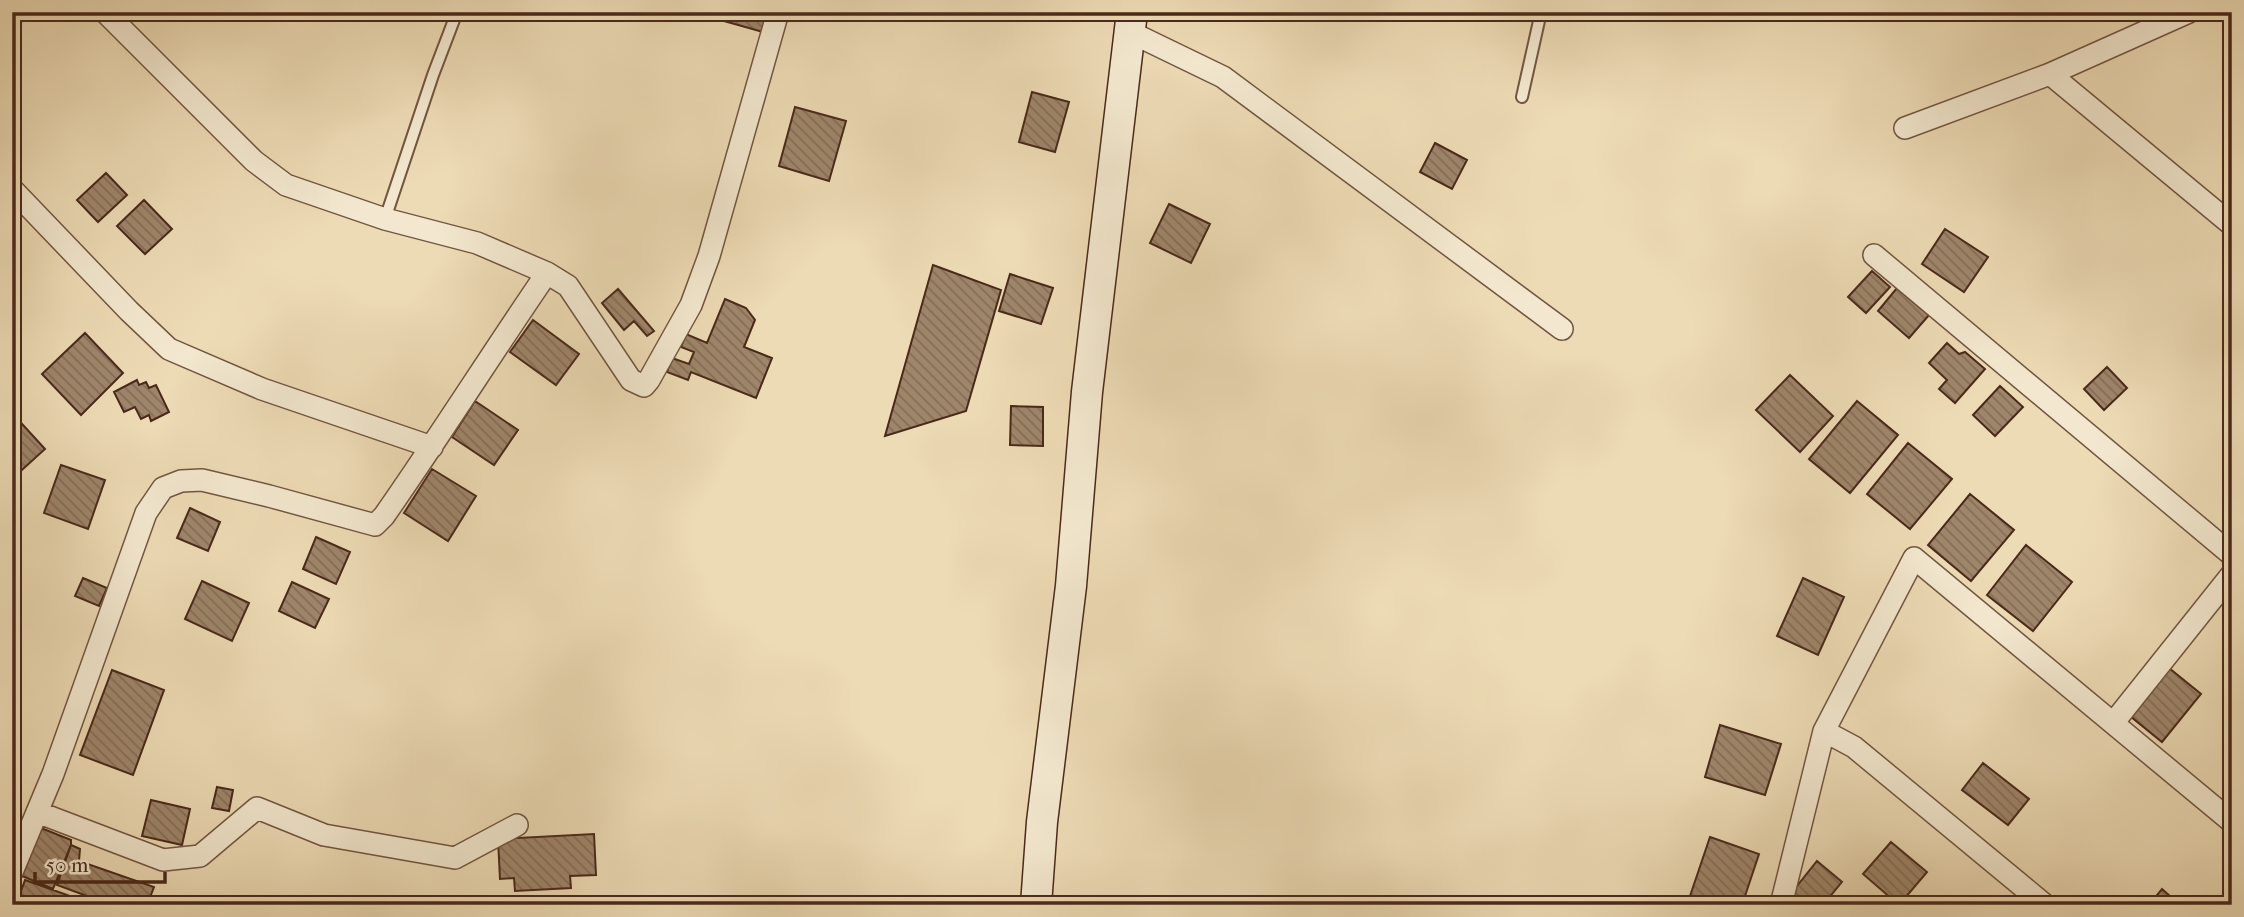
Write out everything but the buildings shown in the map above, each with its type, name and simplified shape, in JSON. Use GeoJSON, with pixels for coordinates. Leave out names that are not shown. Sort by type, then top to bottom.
{"type":"FeatureCollection","features":[{"type":"Feature","properties":{"kind":"street"},"geometry":{"type":"LineString","coordinates":[[105,12],[254,161],[286,185],[385,219],[477,243],[547,273],[568,286],[631,380],[644,386],[691,305],[709,256],[778,12]]}},
{"type":"Feature","properties":{"kind":"street"},"geometry":{"type":"LineString","coordinates":[[1905,128],[2050,74],[2189,12]]}},
{"type":"Feature","properties":{"kind":"street"},"geometry":{"type":"LineString","coordinates":[[1036,905],[1042,822],[1071,586],[1087,392],[1131,22],[1223,77],[1562,329]]}},
{"type":"Feature","properties":{"kind":"street"},"geometry":{"type":"LineString","coordinates":[[2050,74],[2232,225]]}},
{"type":"Feature","properties":{"kind":"street"},"geometry":{"type":"LineString","coordinates":[[12,189],[169,349],[262,389],[432,447]]}},
{"type":"Feature","properties":{"kind":"street"},"geometry":{"type":"LineString","coordinates":[[1874,255],[2232,555]]}},
{"type":"Feature","properties":{"kind":"street"},"geometry":{"type":"LineString","coordinates":[[12,872],[53,774],[146,513],[163,488],[181,481],[202,480],[375,525],[432,447],[547,273]]}},
{"type":"Feature","properties":{"kind":"street"},"geometry":{"type":"LineString","coordinates":[[1781,905],[1824,731],[1914,558],[2232,822]]}},
{"type":"Feature","properties":{"kind":"street"},"geometry":{"type":"LineString","coordinates":[[2114,722],[2232,574]]}},
{"type":"Feature","properties":{"kind":"street"},"geometry":{"type":"LineString","coordinates":[[1824,731],[1854,747],[2045,905]]}},
{"type":"Feature","properties":{"kind":"street"},"geometry":{"type":"LineString","coordinates":[[37,812],[163,860],[200,856],[257,808],[324,835],[455,858],[517,825]]}},
{"type":"Feature","properties":{"kind":"lane"},"geometry":{"type":"LineString","coordinates":[[385,219],[457,12]]}},
{"type":"Feature","properties":{"kind":"lane"},"geometry":{"type":"LineString","coordinates":[[1522,97],[1541,12]]}}]}
